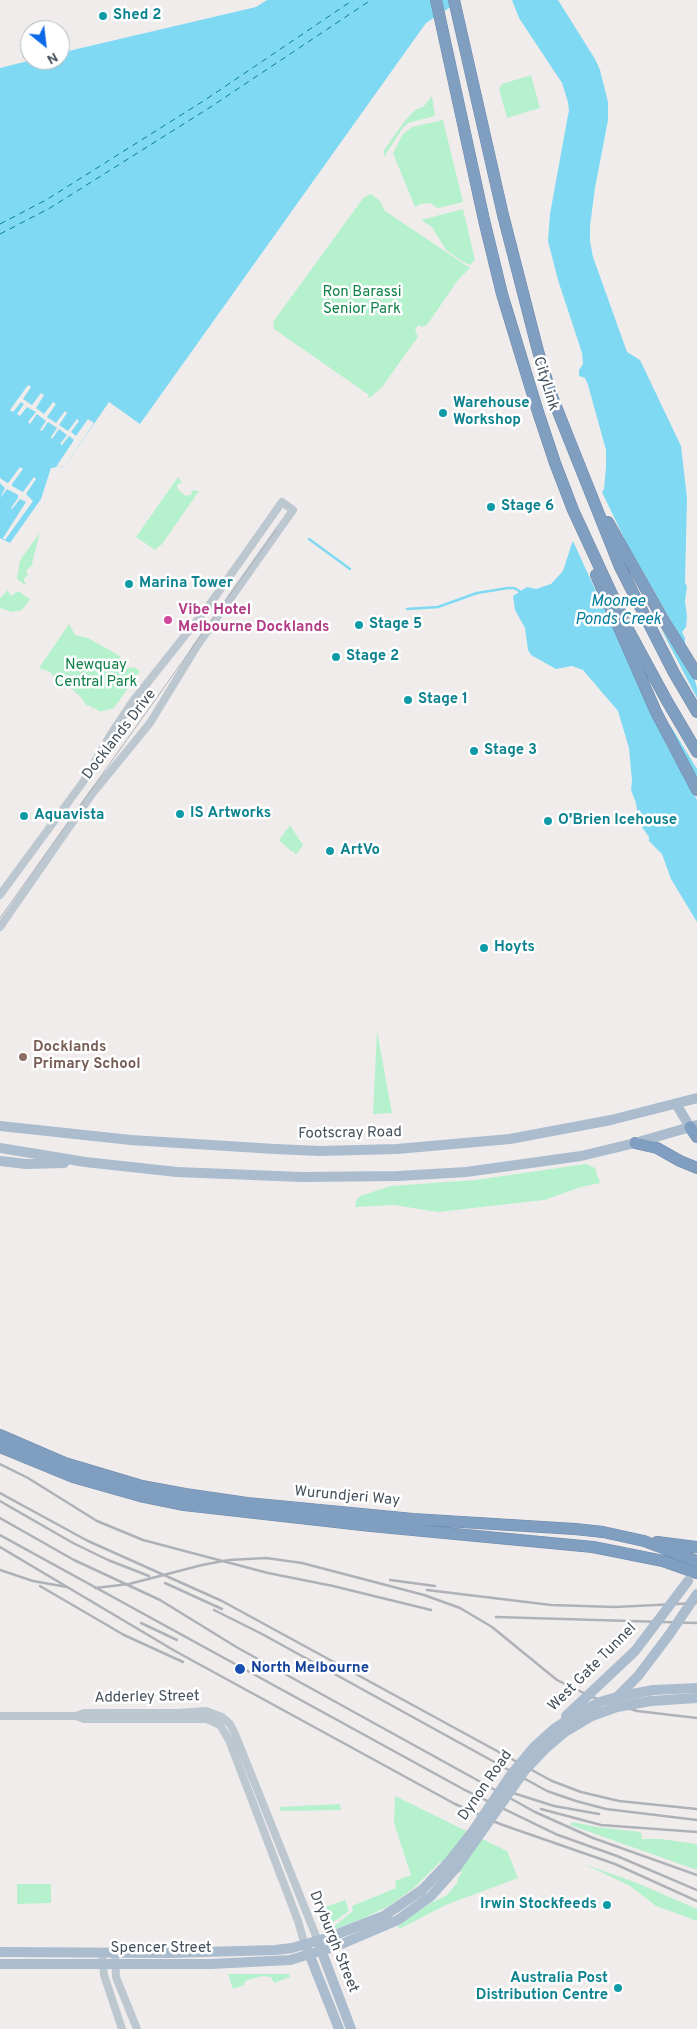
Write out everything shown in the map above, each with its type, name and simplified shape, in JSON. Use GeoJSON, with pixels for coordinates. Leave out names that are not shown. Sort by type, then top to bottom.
{"type":"FeatureCollection","features":[{"type":"Feature","properties":{"kind":"highway","name":"CityLink"},"geometry":{"type":"LineString","coordinates":[[436,0],[502,294],[538,412],[573,510],[636,645],[697,752]]}},
{"type":"Feature","properties":{"kind":"highway","name":"CityLink"},"geometry":{"type":"LineString","coordinates":[[454,0],[503,215],[538,352],[551,394],[620,567],[674,673],[697,712]]}},
{"type":"Feature","properties":{"kind":"highway"},"geometry":{"type":"LineString","coordinates":[[580,470],[646,589],[697,674]]}},
{"type":"Feature","properties":{"kind":"highway"},"geometry":{"type":"LineString","coordinates":[[573,510],[601,588],[656,712],[697,790]]}},
{"type":"Feature","properties":{"kind":"highway"},"geometry":{"type":"LineString","coordinates":[[635,1144],[657,1148],[697,1168]]}},
{"type":"Feature","properties":{"kind":"highway","name":"Wurundjeri Way"},"geometry":{"type":"LineString","coordinates":[[0,1435],[65,1463],[142,1486],[247,1503],[413,1518],[575,1529],[635,1539],[696,1569]]}},
{"type":"Feature","properties":{"kind":"highway","name":"Wurundjeri Way"},"geometry":{"type":"LineString","coordinates":[[0,1447],[73,1477],[140,1496],[184,1505],[222,1511],[586,1546],[643,1556],[696,1569]]}},
{"type":"Feature","properties":{"kind":"highway"},"geometry":{"type":"LineString","coordinates":[[635,1539],[697,1547]]}},
{"type":"Feature","properties":{"kind":"main road","name":"Footscray Road"},"geometry":{"type":"LineString","coordinates":[[0,1126],[132,1140],[276,1149],[320,1151],[397,1149],[510,1139],[611,1120],[692,1100]]}},
{"type":"Feature","properties":{"kind":"main road"},"geometry":{"type":"LineString","coordinates":[[692,1100],[694,1129]]}},
{"type":"Feature","properties":{"kind":"main road"},"geometry":{"type":"LineString","coordinates":[[676,1104],[694,1129]]}},
{"type":"Feature","properties":{"kind":"main road"},"geometry":{"type":"LineString","coordinates":[[0,1148],[86,1162],[222,1175],[398,1176],[466,1172],[581,1156],[694,1129]]}},
{"type":"Feature","properties":{"kind":"main road"},"geometry":{"type":"LineString","coordinates":[[0,1161],[26,1164],[86,1162]]}},
{"type":"Feature","properties":{"kind":"main road","name":"West Gate Tunnel"},"geometry":{"type":"LineString","coordinates":[[542,1739],[635,1651],[696,1569]]}},
{"type":"Feature","properties":{"kind":"main road","name":"West Gate Tunnel"},"geometry":{"type":"LineString","coordinates":[[584,1720],[617,1697],[649,1663],[697,1594]]}},
{"type":"Feature","properties":{"kind":"main road","name":"Dynon Road"},"geometry":{"type":"LineString","coordinates":[[452,1866],[472,1831],[510,1776],[542,1739],[559,1725],[583,1710],[617,1697],[653,1690],[697,1688]]}},
{"type":"Feature","properties":{"kind":"main road","name":"Dynon Road"},"geometry":{"type":"LineString","coordinates":[[320,1946],[396,1909],[452,1866],[534,1759],[560,1736],[584,1720],[607,1710],[635,1703],[697,1698]]}},
{"type":"Feature","properties":{"kind":"main road","name":"Spencer Street"},"geometry":{"type":"LineString","coordinates":[[4,1952],[115,1953],[275,1950],[305,1945],[320,1946]]}},
{"type":"Feature","properties":{"kind":"main road","name":"Dryburgh Street"},"geometry":{"type":"LineString","coordinates":[[305,1945],[338,2029]]}},
{"type":"Feature","properties":{"kind":"main road","name":"Spencer Street"},"geometry":{"type":"LineString","coordinates":[[4,1964],[276,1962],[310,1955],[320,1946]]}},
{"type":"Feature","properties":{"kind":"main road","name":"Dryburgh Street"},"geometry":{"type":"LineString","coordinates":[[320,1946],[351,2029]]}},
{"type":"Feature","properties":{"kind":"main road"},"geometry":{"type":"LineString","coordinates":[[4,1952],[4,1964]]}},
{"type":"Feature","properties":{"kind":"main road"},"geometry":{"type":"LineString","coordinates":[[47,1952],[47,1964]]}},
{"type":"Feature","properties":{"kind":"main road"},"geometry":{"type":"LineString","coordinates":[[169,1952],[169,1964]]}},
{"type":"Feature","properties":{"kind":"street","name":"Docklands Drive"},"geometry":{"type":"LineString","coordinates":[[0,895],[86,778],[111,734],[133,701],[203,613],[280,505],[291,513],[214,622],[148,727],[98,785],[0,928]]}},
{"type":"Feature","properties":{"kind":"street"},"geometry":{"type":"LineString","coordinates":[[203,613],[214,622]]}},
{"type":"Feature","properties":{"kind":"street"},"geometry":{"type":"LineString","coordinates":[[203,613],[209,630]]}},
{"type":"Feature","properties":{"kind":"street"},"geometry":{"type":"LineString","coordinates":[[69,800],[82,809]]}},
{"type":"Feature","properties":{"kind":"street","name":"Adderley Street"},"geometry":{"type":"LineString","coordinates":[[0,1716],[76,1716],[84,1719],[161,1716],[202,1719],[217,1718]]}},
{"type":"Feature","properties":{"kind":"street","name":"Dryburgh Street"},"geometry":{"type":"LineString","coordinates":[[217,1718],[227,1721],[234,1731],[320,1946]]}},
{"type":"Feature","properties":{"kind":"street","name":"Dryburgh Street"},"geometry":{"type":"LineString","coordinates":[[217,1718],[228,1736],[240,1772],[294,1909],[305,1945]]}},
{"type":"Feature","properties":{"kind":"street"},"geometry":{"type":"LineString","coordinates":[[240,1772],[249,1769]]}},
{"type":"Feature","properties":{"kind":"street"},"geometry":{"type":"LineString","coordinates":[[279,1870],[287,1867]]}},
{"type":"Feature","properties":{"kind":"street"},"geometry":{"type":"LineString","coordinates":[[294,1909],[303,1905]]}},
{"type":"Feature","properties":{"kind":"street"},"geometry":{"type":"LineString","coordinates":[[102,1953],[104,1975],[122,2029]]}},
{"type":"Feature","properties":{"kind":"street"},"geometry":{"type":"LineString","coordinates":[[115,1953],[116,1978],[137,2029]]}},
{"type":"Feature","properties":{"kind":"street"},"geometry":{"type":"LineString","coordinates":[[113,1998],[122,1995]]}},
{"type":"Feature","properties":{"kind":"green space"},"geometry":{"type":"Polygon","coordinates":[[[531,75],[540,108],[507,118],[499,89],[502,84],[531,75]]]}},
{"type":"Feature","properties":{"kind":"green space"},"geometry":{"type":"Polygon","coordinates":[[[432,96],[435,116],[408,123],[384,157],[384,150],[404,122],[415,110],[424,106],[432,96]]]}},
{"type":"Feature","properties":{"kind":"green space"},"geometry":{"type":"Polygon","coordinates":[[[443,120],[463,202],[438,208],[430,203],[420,204],[415,207],[393,153],[403,134],[412,127],[443,120]]]}},
{"type":"Feature","properties":{"kind":"green space","name":"Ron Barassi Senior Park"},"geometry":{"type":"Polygon","coordinates":[[[371,194],[380,201],[385,211],[470,268],[458,280],[427,325],[422,327],[418,325],[415,330],[418,337],[382,387],[371,397],[367,398],[369,395],[274,329],[273,322],[364,197],[371,194]]]}},
{"type":"Feature","properties":{"kind":"green space"},"geometry":{"type":"Polygon","coordinates":[[[463,209],[475,260],[470,265],[446,250],[432,227],[421,220],[463,209]]]}},
{"type":"Feature","properties":{"kind":"green space"},"geometry":{"type":"Polygon","coordinates":[[[178,477],[182,483],[177,484],[178,490],[186,496],[192,494],[191,490],[199,491],[162,544],[155,550],[136,537],[178,477]]]}},
{"type":"Feature","properties":{"kind":"green space"},"geometry":{"type":"Polygon","coordinates":[[[40,533],[32,563],[34,563],[26,571],[28,575],[24,579],[25,585],[17,579],[20,560],[40,533]]]}},
{"type":"Feature","properties":{"kind":"green space"},"geometry":{"type":"Polygon","coordinates":[[[8,590],[11,596],[18,591],[30,599],[22,610],[12,612],[0,608],[0,598],[8,590]]]}},
{"type":"Feature","properties":{"kind":"green space","name":"Newquay Central Park"},"geometry":{"type":"Polygon","coordinates":[[[69,624],[75,635],[88,638],[120,656],[124,669],[134,667],[140,671],[114,708],[103,711],[98,711],[96,708],[93,709],[91,706],[86,705],[81,697],[67,685],[63,686],[56,680],[50,672],[39,668],[69,624]]]}},
{"type":"Feature","properties":{"kind":"green space"},"geometry":{"type":"Polygon","coordinates":[[[290,825],[303,845],[296,855],[279,840],[290,825]]]}},
{"type":"Feature","properties":{"kind":"green space"},"geometry":{"type":"Polygon","coordinates":[[[377,1031],[392,1113],[373,1114],[377,1031]]]}},
{"type":"Feature","properties":{"kind":"green space"},"geometry":{"type":"Polygon","coordinates":[[[586,1164],[595,1168],[600,1183],[581,1187],[544,1200],[438,1212],[394,1205],[355,1207],[356,1201],[360,1196],[391,1186],[475,1180],[586,1164]]]}},
{"type":"Feature","properties":{"kind":"green space"},"geometry":{"type":"Polygon","coordinates":[[[395,1796],[507,1851],[518,1878],[448,1904],[399,1929],[398,1926],[410,1917],[432,1902],[446,1896],[458,1882],[457,1880],[462,1872],[440,1862],[414,1888],[389,1906],[327,1932],[353,1911],[352,1906],[396,1888],[395,1881],[411,1875],[394,1823],[395,1796]]]}},
{"type":"Feature","properties":{"kind":"green space"},"geometry":{"type":"Polygon","coordinates":[[[340,1804],[341,1810],[281,1811],[279,1807],[340,1804]]]}},
{"type":"Feature","properties":{"kind":"green space"},"geometry":{"type":"Polygon","coordinates":[[[572,1822],[641,1832],[642,1839],[661,1839],[697,1844],[697,1870],[570,1825],[572,1822]]]}},
{"type":"Feature","properties":{"kind":"green space"},"geometry":{"type":"Polygon","coordinates":[[[584,1864],[637,1883],[697,1909],[697,1921],[656,1906],[630,1886],[584,1864]]]}},
{"type":"Feature","properties":{"kind":"green space"},"geometry":{"type":"Polygon","coordinates":[[[17,1884],[51,1884],[51,1903],[17,1904],[17,1884]]]}},
{"type":"Feature","properties":{"kind":"green space"},"geometry":{"type":"Polygon","coordinates":[[[345,1900],[349,1911],[328,1926],[323,1925],[317,1910],[345,1900]]]}},
{"type":"Feature","properties":{"kind":"green space"},"geometry":{"type":"Polygon","coordinates":[[[228,1974],[289,1974],[290,1977],[274,1983],[271,1977],[262,1976],[245,1981],[244,1985],[233,1989],[228,1974]]]}},
{"type":"Feature","properties":{"kind":"water"},"geometry":{"type":"Polygon","coordinates":[[[267,0],[461,0],[426,23],[140,424],[109,402],[65,466],[51,468],[41,499],[10,543],[0,538],[0,68],[20,63],[20,70],[70,70],[70,51],[256,7],[267,0]]]}},
{"type":"Feature","properties":{"kind":"water","name":"Moonee Ponds Creek"},"geometry":{"type":"Polygon","coordinates":[[[512,0],[558,0],[600,70],[608,102],[608,120],[590,226],[593,257],[627,352],[640,360],[681,446],[687,498],[685,582],[687,587],[685,601],[687,617],[686,627],[682,632],[697,688],[697,922],[671,879],[662,854],[649,841],[649,837],[639,823],[636,803],[631,790],[629,748],[618,711],[583,670],[572,666],[556,669],[531,655],[528,650],[525,628],[515,610],[513,596],[527,587],[536,589],[551,584],[563,571],[572,543],[604,489],[606,450],[588,385],[585,378],[579,376],[579,370],[583,364],[582,353],[558,280],[548,241],[550,214],[569,110],[568,102],[562,83],[519,18],[512,0]]]}},
{"type":"Feature","properties":{"kind":"pier"},"geometry":{"type":"Polygon","coordinates":[[[28,385],[31,387],[23,399],[32,405],[41,393],[44,395],[36,408],[44,414],[53,402],[56,404],[47,417],[56,423],[65,411],[67,413],[59,425],[68,431],[77,419],[79,421],[71,432],[76,436],[88,419],[94,423],[65,466],[56,467],[74,440],[69,436],[62,445],[60,444],[67,435],[59,429],[52,439],[51,437],[57,428],[48,422],[42,431],[40,430],[46,421],[37,414],[30,424],[28,422],[36,412],[27,407],[20,416],[17,414],[24,404],[21,402],[13,412],[10,410],[28,385]]]}},
{"type":"Feature","properties":{"kind":"pier"},"geometry":{"type":"Polygon","coordinates":[[[20,467],[23,469],[12,486],[23,492],[34,477],[36,479],[26,494],[33,501],[5,540],[3,538],[26,502],[20,499],[12,509],[18,495],[7,489],[0,498],[5,488],[0,483],[0,478],[7,483],[9,482],[20,467]]]}},
{"type":"Feature","properties":{"kind":"pier"},"geometry":{"type":"Polygon","coordinates":[[[601,490],[626,542],[690,654],[697,682],[661,629],[697,698],[697,769],[670,725],[668,726],[697,780],[697,800],[666,744],[572,539],[601,490]]]}},
{"type":"Feature","properties":{"kind":"waterway"},"geometry":{"type":"LineString","coordinates":[[309,539],[350,569]]}},
{"type":"Feature","properties":{"kind":"waterway"},"geometry":{"type":"LineString","coordinates":[[407,609],[438,607],[477,593],[508,588],[514,588],[521,592]]}},
{"type":"Feature","properties":{"kind":"ferry route"},"geometry":{"type":"LineString","coordinates":[[0,224],[46,200],[205,100],[353,0]]}},
{"type":"Feature","properties":{"kind":"ferry route"},"geometry":{"type":"LineString","coordinates":[[0,234],[50,208],[209,108],[371,0]]}},
{"type":"Feature","properties":{"kind":"tram line"},"geometry":{"type":"LineString","coordinates":[[0,918],[276,530]]}},
{"type":"Feature","properties":{"kind":"railway"},"geometry":{"type":"LineString","coordinates":[[0,1464],[28,1478],[97,1521],[143,1540],[268,1573],[333,1586],[431,1610]]}},
{"type":"Feature","properties":{"kind":"railway"},"geometry":{"type":"LineString","coordinates":[[0,1493],[88,1541],[222,1601],[552,1781],[581,1792],[619,1801],[697,1809]]}},
{"type":"Feature","properties":{"kind":"railway"},"geometry":{"type":"LineString","coordinates":[[0,1501],[73,1543],[108,1560],[149,1576]]}},
{"type":"Feature","properties":{"kind":"railway"},"geometry":{"type":"LineString","coordinates":[[0,1518],[74,1560],[160,1600],[238,1648],[535,1812],[593,1838],[697,1875]]}},
{"type":"Feature","properties":{"kind":"railway"},"geometry":{"type":"LineString","coordinates":[[0,1535],[463,1789],[558,1835],[617,1856],[697,1890]]}},
{"type":"Feature","properties":{"kind":"railway"},"geometry":{"type":"LineString","coordinates":[[0,1547],[175,1651],[455,1804],[500,1824],[615,1864],[697,1901]]}},
{"type":"Feature","properties":{"kind":"railway"},"geometry":{"type":"LineString","coordinates":[[95,1588],[129,1584],[229,1560],[266,1558],[302,1563],[424,1595],[460,1608],[492,1627],[557,1680],[592,1697],[637,1711],[697,1718]]}},
{"type":"Feature","properties":{"kind":"railway"},"geometry":{"type":"LineString","coordinates":[[0,1570],[33,1581],[67,1587]]}},
{"type":"Feature","properties":{"kind":"railway"},"geometry":{"type":"LineString","coordinates":[[390,1580],[435,1586]]}},
{"type":"Feature","properties":{"kind":"railway"},"geometry":{"type":"LineString","coordinates":[[165,1583],[222,1609]]}},
{"type":"Feature","properties":{"kind":"railway"},"geometry":{"type":"LineString","coordinates":[[40,1586],[124,1635],[183,1662]]}},
{"type":"Feature","properties":{"kind":"railway"},"geometry":{"type":"LineString","coordinates":[[427,1590],[551,1605],[615,1607],[697,1603]]}},
{"type":"Feature","properties":{"kind":"railway"},"geometry":{"type":"LineString","coordinates":[[214,1610],[262,1634],[547,1791],[606,1809],[697,1820]]}},
{"type":"Feature","properties":{"kind":"railway"},"geometry":{"type":"LineString","coordinates":[[496,1617],[697,1623]]}},
{"type":"Feature","properties":{"kind":"railway"},"geometry":{"type":"LineString","coordinates":[[141,1623],[177,1640]]}},
{"type":"Feature","properties":{"kind":"railway"},"geometry":{"type":"LineString","coordinates":[[510,1792],[554,1806],[599,1814]]}},
{"type":"Feature","properties":{"kind":"railway"},"geometry":{"type":"LineString","coordinates":[[541,1809],[601,1825],[697,1832]]}},
{"type":"Feature","properties":{"kind":"place","name":"Shed 2"},"geometry":{"type":"Point","coordinates":[103,16]}},
{"type":"Feature","properties":{"kind":"place","name":"Warehouse Workshop"},"geometry":{"type":"Point","coordinates":[443,413]}},
{"type":"Feature","properties":{"kind":"place","name":"Stage 6"},"geometry":{"type":"Point","coordinates":[491,507]}},
{"type":"Feature","properties":{"kind":"place","name":"Marina Tower"},"geometry":{"type":"Point","coordinates":[129,584]}},
{"type":"Feature","properties":{"kind":"place","name":"Vibe Hotel Melbourne Docklands"},"geometry":{"type":"Point","coordinates":[168,620]}},
{"type":"Feature","properties":{"kind":"place","name":"Stage 5"},"geometry":{"type":"Point","coordinates":[359,625]}},
{"type":"Feature","properties":{"kind":"place","name":"Stage 2"},"geometry":{"type":"Point","coordinates":[336,657]}},
{"type":"Feature","properties":{"kind":"place","name":"Stage 1"},"geometry":{"type":"Point","coordinates":[408,700]}},
{"type":"Feature","properties":{"kind":"place","name":"Stage 3"},"geometry":{"type":"Point","coordinates":[474,751]}},
{"type":"Feature","properties":{"kind":"place","name":"IS Artworks"},"geometry":{"type":"Point","coordinates":[180,814]}},
{"type":"Feature","properties":{"kind":"place","name":"Aquavista"},"geometry":{"type":"Point","coordinates":[24,816]}},
{"type":"Feature","properties":{"kind":"place","name":"O'Brien Icehouse"},"geometry":{"type":"Point","coordinates":[548,821]}},
{"type":"Feature","properties":{"kind":"place","name":"ArtVo"},"geometry":{"type":"Point","coordinates":[330,851]}},
{"type":"Feature","properties":{"kind":"place","name":"Hoyts"},"geometry":{"type":"Point","coordinates":[484,948]}},
{"type":"Feature","properties":{"kind":"place","name":"Docklands Primary School"},"geometry":{"type":"Point","coordinates":[23,1057]}},
{"type":"Feature","properties":{"kind":"place","name":"North Melbourne"},"geometry":{"type":"Point","coordinates":[240,1669]}},
{"type":"Feature","properties":{"kind":"place","name":"Irwin Stockfeeds"},"geometry":{"type":"Point","coordinates":[607,1905]}},
{"type":"Feature","properties":{"kind":"place","name":"Australia Post Distribution Centre"},"geometry":{"type":"Point","coordinates":[618,1988]}}]}
